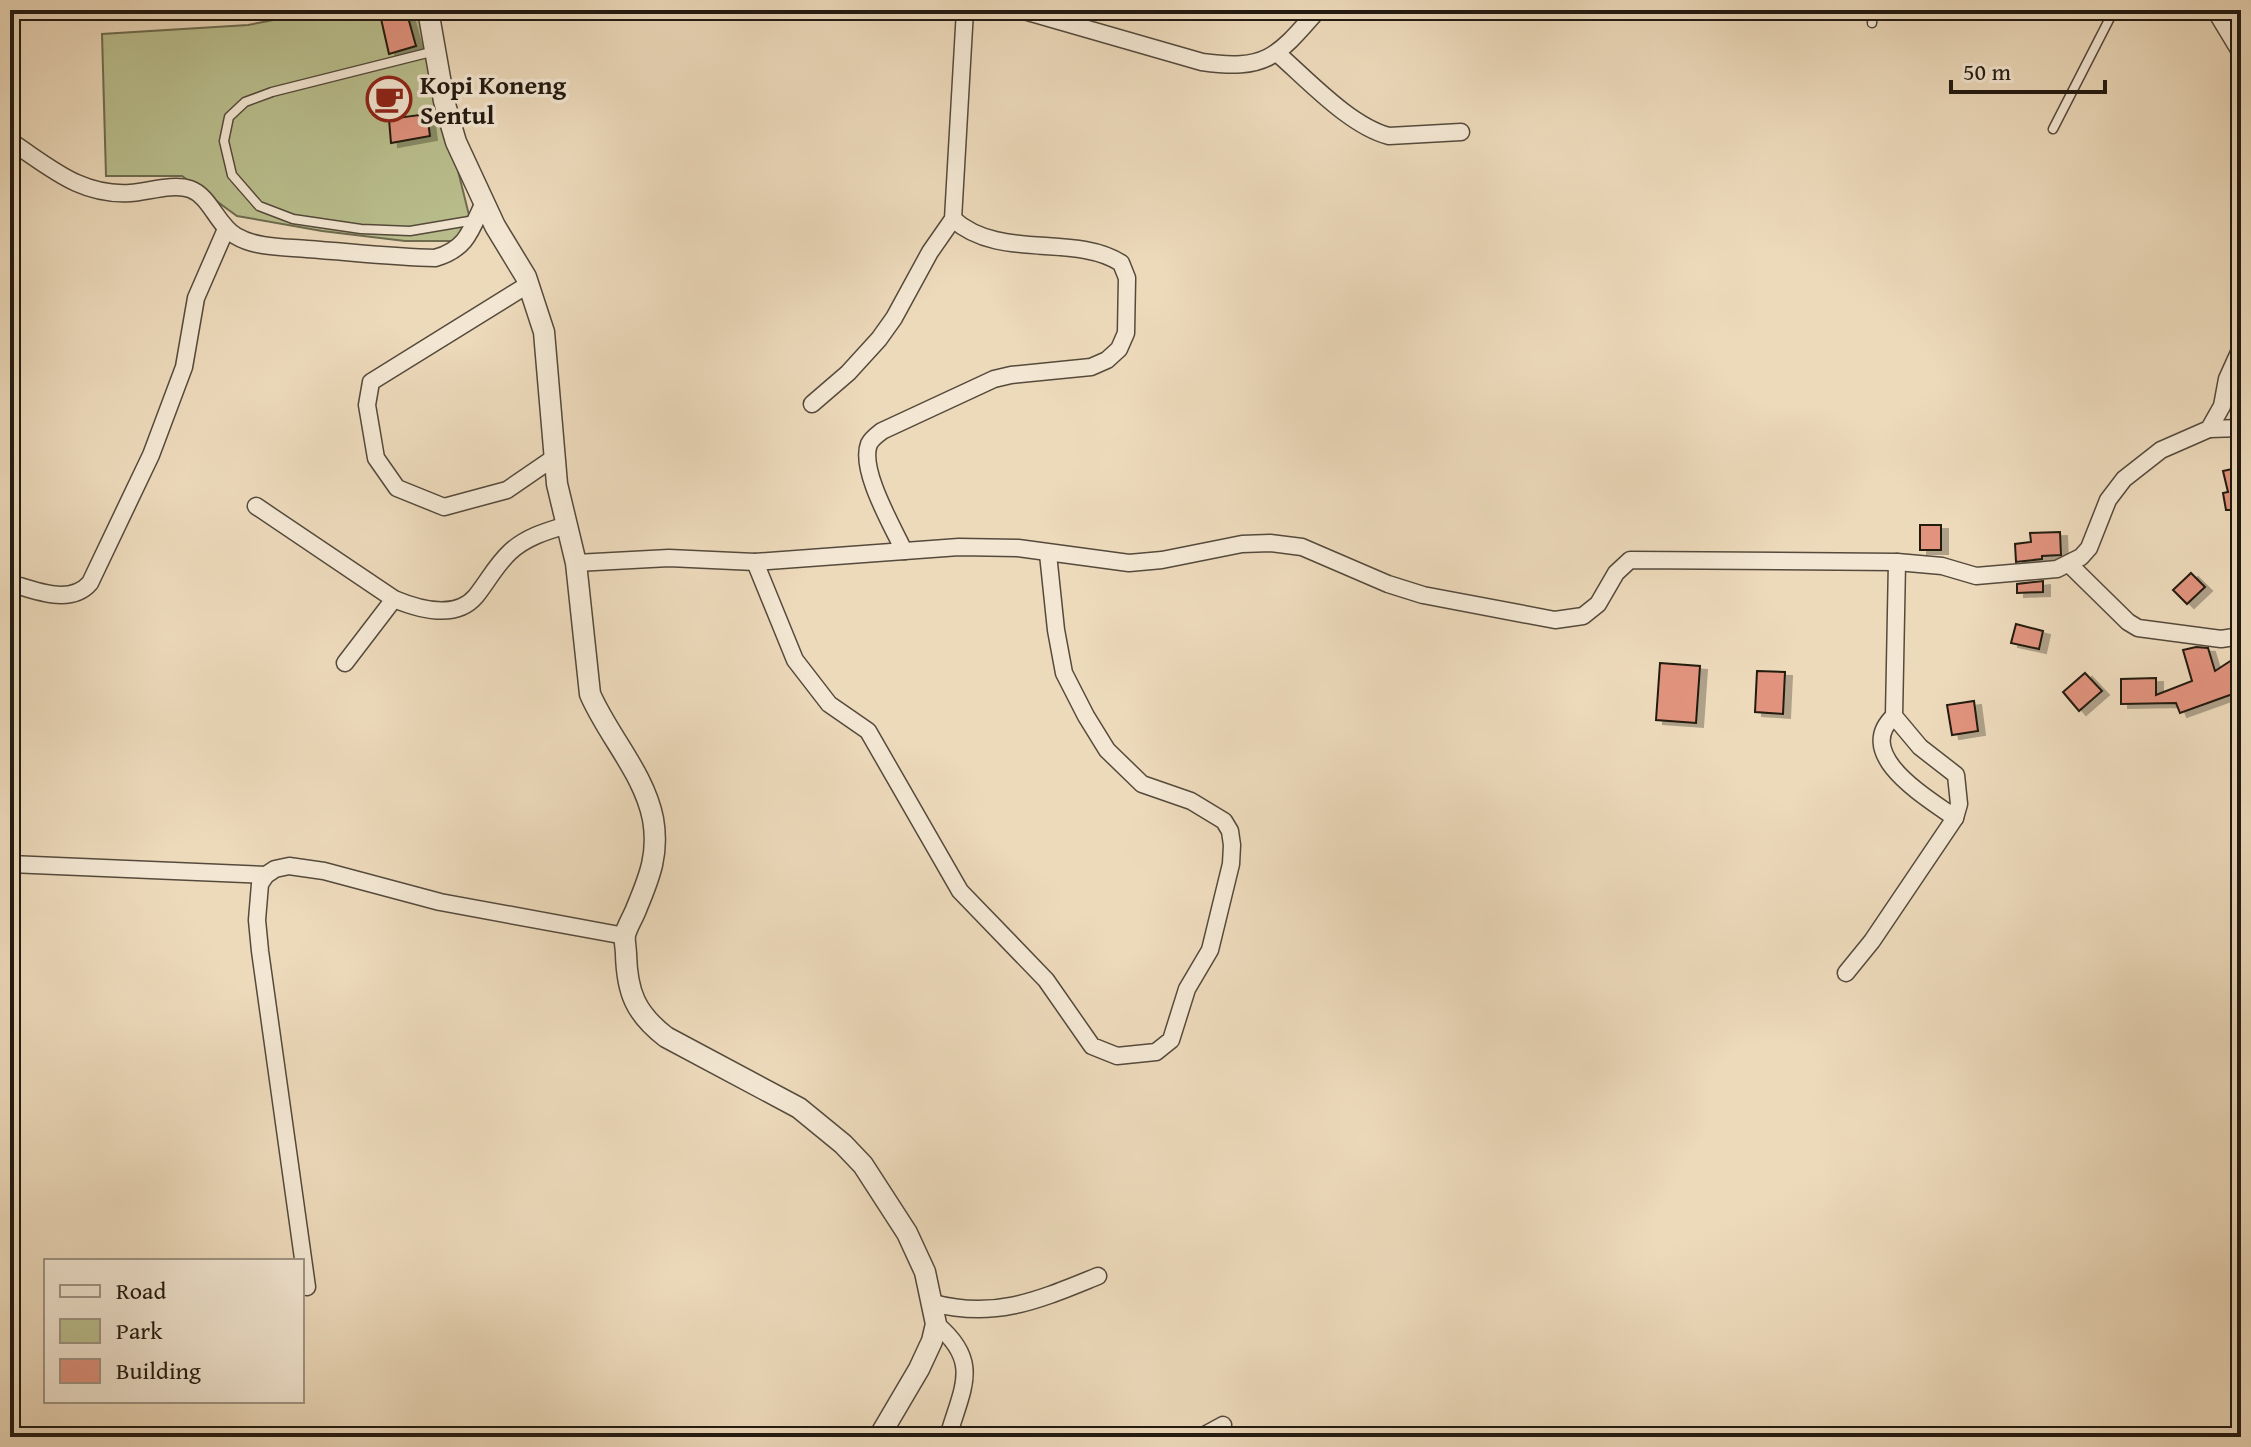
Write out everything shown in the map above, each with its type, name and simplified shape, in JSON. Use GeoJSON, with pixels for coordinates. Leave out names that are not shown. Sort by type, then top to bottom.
{"type":"FeatureCollection","features":[{"type":"Feature","properties":{"kind":"street"},"geometry":{"type":"LineString","coordinates":[[428,10],[444,101],[480,211],[529,284],[544,332],[557,484],[576,563],[590,694],[598,714],[641,783],[652,814],[656,853],[653,870],[625,936],[627,980],[639,1012],[647,1023],[666,1037],[799,1108],[843,1144],[863,1165],[907,1233],[925,1272],[934,1313],[932,1341],[879,1437]]}},
{"type":"Feature","properties":{"kind":"street"},"geometry":{"type":"LineString","coordinates":[[812,404],[848,373],[879,339],[894,318],[921,266],[953,219],[965,10]]}},
{"type":"Feature","properties":{"kind":"street"},"geometry":{"type":"LineString","coordinates":[[1021,10],[1202,62],[1231,66],[1255,63],[1278,54],[1318,10]]}},
{"type":"Feature","properties":{"kind":"street"},"geometry":{"type":"LineString","coordinates":[[2215,10],[2241,53]]}},
{"type":"Feature","properties":{"kind":"street"},"geometry":{"type":"LineString","coordinates":[[1278,54],[1345,111],[1378,133],[1389,136],[1461,132]]}},
{"type":"Feature","properties":{"kind":"street"},"geometry":{"type":"LineString","coordinates":[[10,141],[79,186],[93,191],[192,189],[226,229],[237,237],[270,245],[435,258],[457,251],[480,211]]}},
{"type":"Feature","properties":{"kind":"street"},"geometry":{"type":"LineString","coordinates":[[904,551],[871,478],[867,454],[873,438],[994,379],[1091,367],[1107,360],[1119,349],[1126,333],[1127,278],[1121,263],[1100,253],[988,239],[963,228],[953,219]]}},
{"type":"Feature","properties":{"kind":"street"},"geometry":{"type":"LineString","coordinates":[[10,583],[43,593],[65,595],[80,592],[90,583],[151,455],[184,367],[196,298],[226,229]]}},
{"type":"Feature","properties":{"kind":"street"},"geometry":{"type":"LineString","coordinates":[[529,284],[371,382],[367,405],[370,435],[376,458],[397,488],[444,507],[507,490],[555,457]]}},
{"type":"Feature","properties":{"kind":"street"},"geometry":{"type":"LineString","coordinates":[[2209,429],[2222,406],[2227,379],[2241,348]]}},
{"type":"Feature","properties":{"kind":"street"},"geometry":{"type":"LineString","coordinates":[[576,563],[669,558],[755,562],[959,547],[1018,548],[1129,563],[1162,560],[1242,544],[1270,543],[1302,547],[1388,584],[1423,595],[1555,620],[1583,616],[1598,604],[1616,573],[1630,560],[1897,562],[1942,566],[1976,576],[2057,569],[2081,557],[2089,548],[2108,500],[2124,479],[2161,450],[2209,429],[2241,428]]}},
{"type":"Feature","properties":{"kind":"street"},"geometry":{"type":"LineString","coordinates":[[256,506],[394,599],[413,607],[431,609],[454,610],[463,607],[474,599],[513,549],[531,537],[567,525]]}},
{"type":"Feature","properties":{"kind":"street"},"geometry":{"type":"LineString","coordinates":[[755,562],[795,660],[829,704],[868,731],[960,891],[1046,980],[1092,1046],[1117,1056],[1156,1052],[1171,1040],[1187,989],[1210,950],[1231,864],[1230,831],[1224,821],[1191,801],[1142,784],[1107,750],[1064,673],[1048,554]]}},
{"type":"Feature","properties":{"kind":"street"},"geometry":{"type":"LineString","coordinates":[[1897,562],[1894,716],[1882,737],[1886,758],[1903,779],[1955,818]]}},
{"type":"Feature","properties":{"kind":"street"},"geometry":{"type":"LineString","coordinates":[[2069,564],[2128,622],[2138,628],[2221,639],[2241,636]]}},
{"type":"Feature","properties":{"kind":"street"},"geometry":{"type":"LineString","coordinates":[[345,663],[394,599]]}},
{"type":"Feature","properties":{"kind":"street"},"geometry":{"type":"LineString","coordinates":[[1846,973],[1872,941],[1955,818],[1959,804],[1956,775],[1920,747],[1894,716]]}},
{"type":"Feature","properties":{"kind":"street"},"geometry":{"type":"LineString","coordinates":[[10,864],[266,875]]}},
{"type":"Feature","properties":{"kind":"street"},"geometry":{"type":"LineString","coordinates":[[303,1259],[260,951],[258,900],[260,884],[266,875],[275,869],[305,867],[440,902],[625,936]]}},
{"type":"Feature","properties":{"kind":"street"},"geometry":{"type":"LineString","coordinates":[[304,1266],[307,1287]]}},
{"type":"Feature","properties":{"kind":"street"},"geometry":{"type":"LineString","coordinates":[[934,1313],[1023,1305],[1098,1276]]}},
{"type":"Feature","properties":{"kind":"street"},"geometry":{"type":"LineString","coordinates":[[934,1313],[966,1365],[948,1437]]}},
{"type":"Feature","properties":{"kind":"street"},"geometry":{"type":"LineString","coordinates":[[1201,1437],[1223,1425]]}},
{"type":"Feature","properties":{"kind":"lane"},"geometry":{"type":"LineString","coordinates":[[1872,23],[1873,10]]}},
{"type":"Feature","properties":{"kind":"lane"},"geometry":{"type":"LineString","coordinates":[[2053,129],[2114,10]]}},
{"type":"Feature","properties":{"kind":"lane"},"geometry":{"type":"LineString","coordinates":[[435,51],[283,89],[245,102],[229,117],[224,141],[232,175],[259,206],[293,219],[361,229],[410,231],[480,211]]}},
{"type":"Feature","properties":{"kind":"green space"},"geometry":{"type":"Polygon","coordinates":[[[326,10],[418,10],[469,215],[455,241],[405,241],[237,216],[182,176],[106,176],[102,34],[248,25],[326,10]]]}},
{"type":"Feature","properties":{"kind":"building"},"geometry":{"type":"Polygon","coordinates":[[[379,10],[406,10],[416,46],[389,54],[379,10]]]}},
{"type":"Feature","properties":{"kind":"building"},"geometry":{"type":"Polygon","coordinates":[[[427,114],[430,136],[391,143],[389,119],[427,114]]]}},
{"type":"Feature","properties":{"kind":"building"},"geometry":{"type":"Polygon","coordinates":[[[2241,467],[2241,518],[2234,518],[2232,510],[2226,510],[2223,493],[2228,492],[2223,471],[2241,467]]]}},
{"type":"Feature","properties":{"kind":"building"},"geometry":{"type":"Polygon","coordinates":[[[1920,525],[1941,525],[1941,550],[1920,550],[1920,525]]]}},
{"type":"Feature","properties":{"kind":"building"},"geometry":{"type":"Polygon","coordinates":[[[2060,532],[2061,555],[2016,562],[2015,544],[2031,542],[2030,533],[2060,532]]]}},
{"type":"Feature","properties":{"kind":"building"},"geometry":{"type":"Polygon","coordinates":[[[2191,573],[2205,587],[2187,604],[2173,590],[2191,573]]]}},
{"type":"Feature","properties":{"kind":"building"},"geometry":{"type":"Polygon","coordinates":[[[2043,581],[2043,592],[2017,593],[2017,584],[2043,581]]]}},
{"type":"Feature","properties":{"kind":"building"},"geometry":{"type":"Polygon","coordinates":[[[2016,624],[2043,631],[2039,649],[2011,643],[2016,624]]]}},
{"type":"Feature","properties":{"kind":"building"},"geometry":{"type":"Polygon","coordinates":[[[2208,648],[2215,671],[2241,654],[2241,691],[2180,713],[2176,703],[2121,704],[2121,679],[2156,678],[2156,695],[2192,681],[2183,650],[2208,648]]]}},
{"type":"Feature","properties":{"kind":"building"},"geometry":{"type":"Polygon","coordinates":[[[1660,663],[1700,666],[1696,723],[1656,720],[1660,663]]]}},
{"type":"Feature","properties":{"kind":"building"},"geometry":{"type":"Polygon","coordinates":[[[1757,671],[1785,672],[1783,714],[1755,712],[1757,671]]]}},
{"type":"Feature","properties":{"kind":"building"},"geometry":{"type":"Polygon","coordinates":[[[2085,673],[2102,691],[2079,711],[2063,692],[2085,673]]]}},
{"type":"Feature","properties":{"kind":"building"},"geometry":{"type":"Polygon","coordinates":[[[1974,701],[1978,731],[1952,735],[1947,705],[1974,701]]]}},
{"type":"Feature","properties":{"kind":"place","name":"Kopi Koneng Sentul"},"geometry":{"type":"Point","coordinates":[389,99]}}]}
